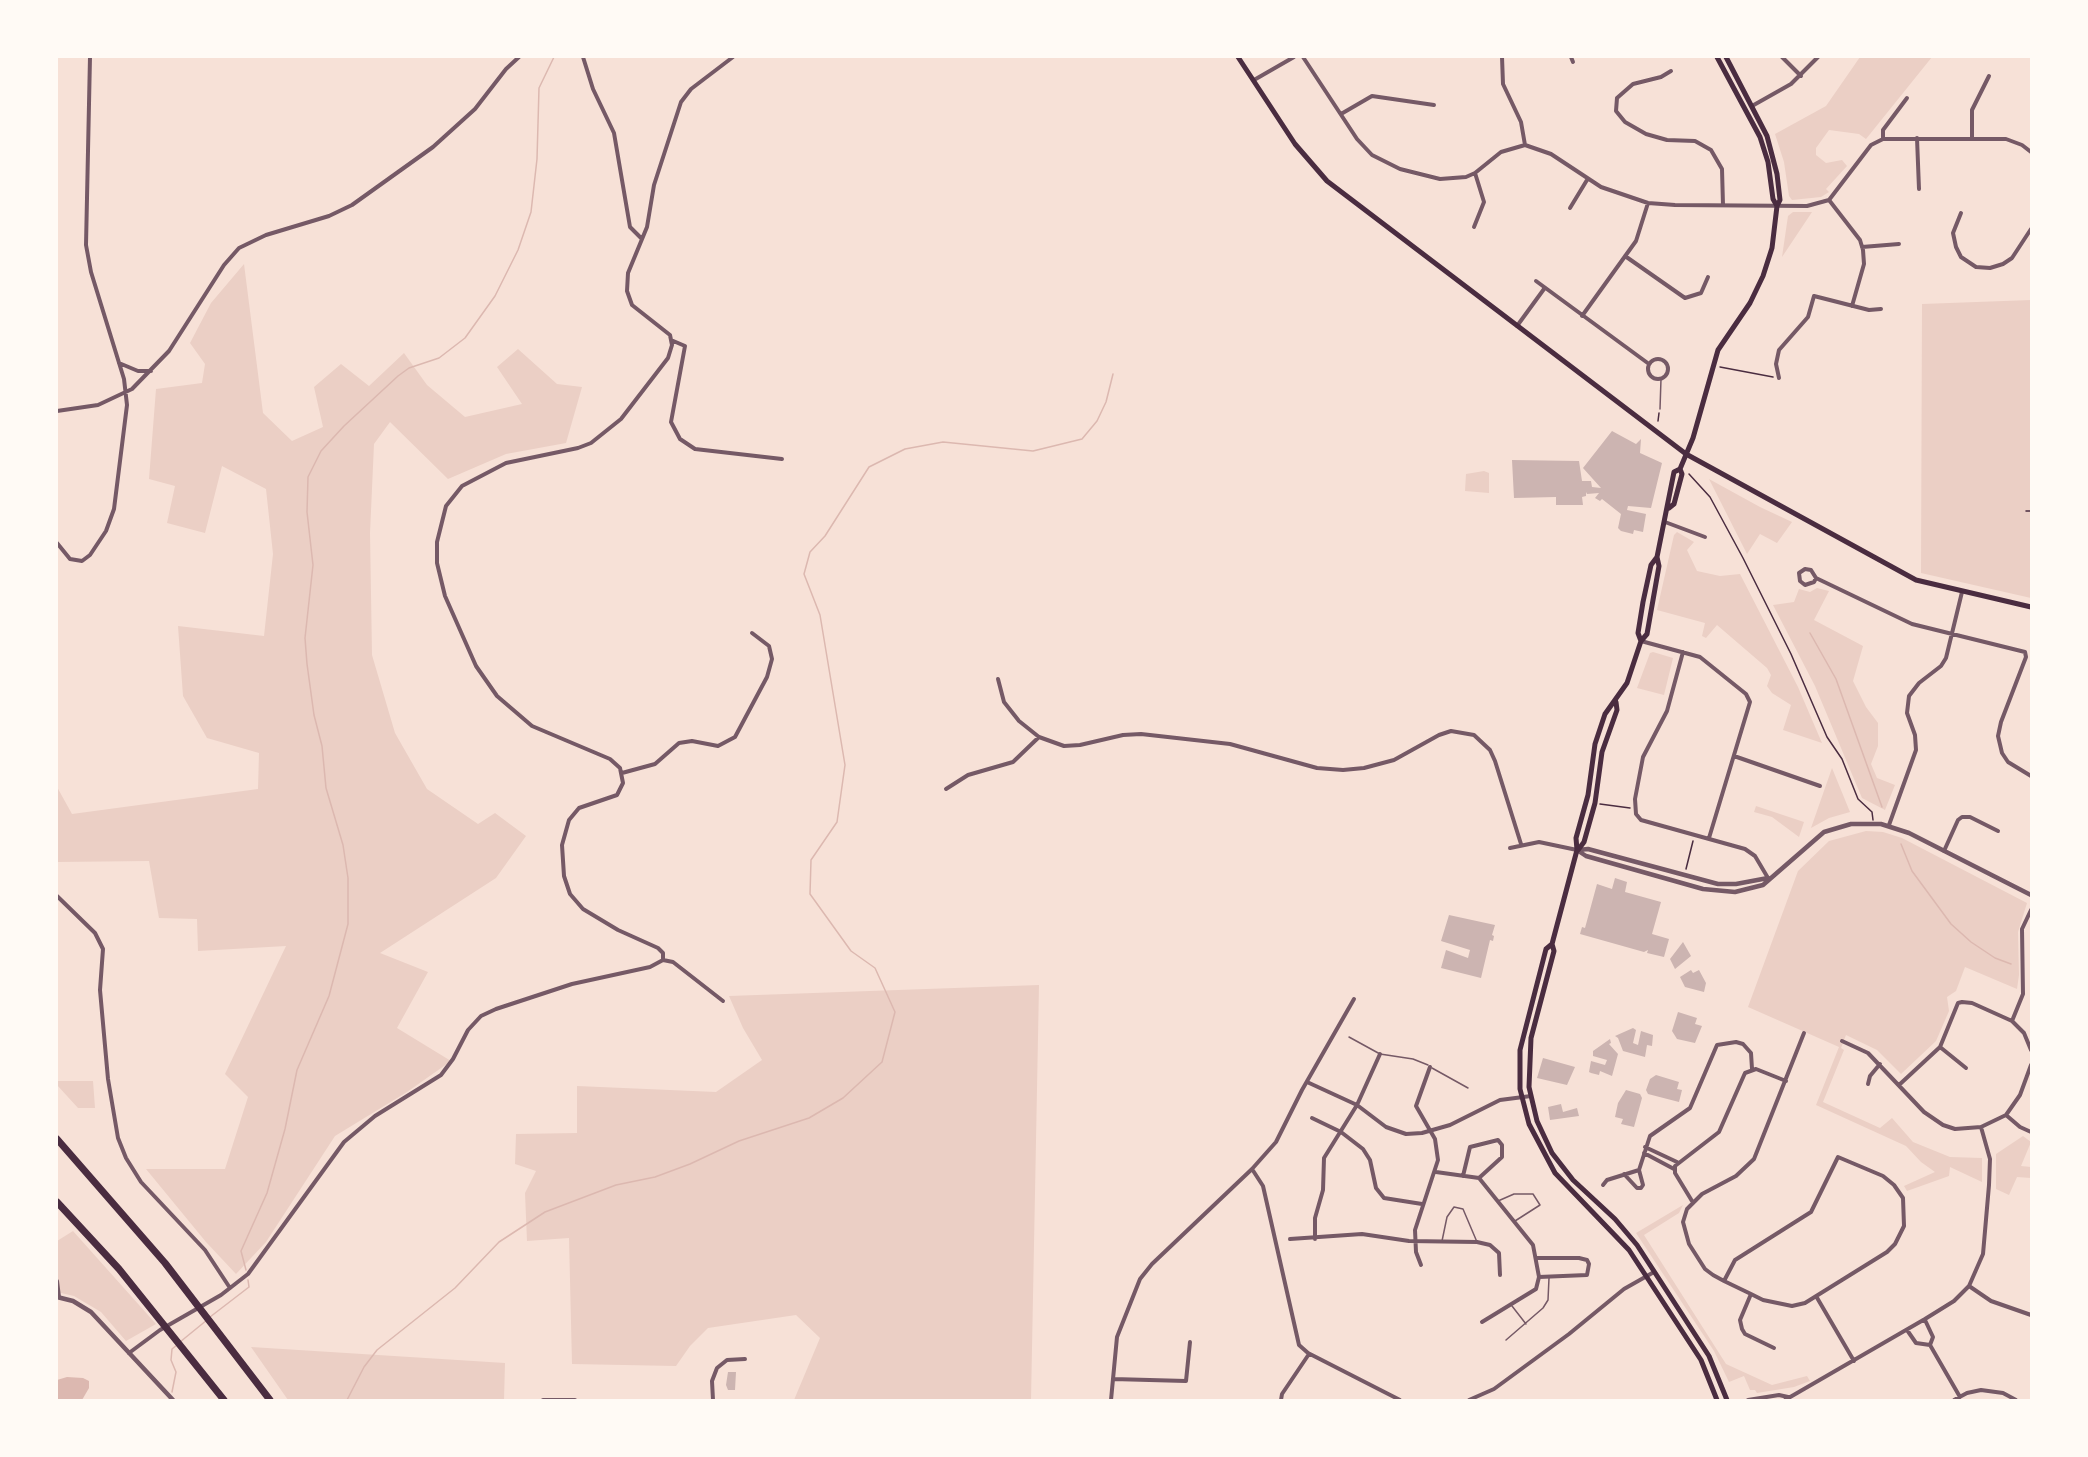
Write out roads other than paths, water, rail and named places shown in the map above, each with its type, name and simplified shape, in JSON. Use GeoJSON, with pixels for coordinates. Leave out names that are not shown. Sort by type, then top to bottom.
{"type":"FeatureCollection","features":[{"type":"Feature","properties":{"kind":"highway"},"geometry":{"type":"LineString","coordinates":[[57,1139],[178,1280],[270,1400]]}},
{"type":"Feature","properties":{"kind":"highway"},"geometry":{"type":"LineString","coordinates":[[57,1202],[146,1300],[224,1400]]}},
{"type":"Feature","properties":{"kind":"main road"},"geometry":{"type":"LineString","coordinates":[[1238,57],[1294,144],[1327,181],[1686,454],[1916,580],[2031,607]]}},
{"type":"Feature","properties":{"kind":"main road"},"geometry":{"type":"LineString","coordinates":[[1717,57],[1760,137],[1769,168],[1773,199],[1777,206]]}},
{"type":"Feature","properties":{"kind":"main road"},"geometry":{"type":"LineString","coordinates":[[1726,57],[1752,106],[1773,156],[1780,200],[1777,206],[1772,248],[1763,276],[1747,307],[1718,350],[1695,430],[1680,468],[1674,472],[1671,481],[1667,502],[1669,508],[1657,557],[1659,566],[1647,634],[1641,641],[1630,675],[1616,702],[1609,707],[1597,736],[1586,801],[1576,838],[1577,850],[1552,944],[1554,951],[1529,1049],[1528,1079],[1542,1134],[1558,1161],[1623,1228],[1654,1272],[1712,1362],[1726,1400]]}},
{"type":"Feature","properties":{"kind":"main road"},"geometry":{"type":"LineString","coordinates":[[1552,944],[1546,949],[1521,1040],[1519,1074],[1534,1137],[1550,1166],[1567,1187],[1621,1239],[1701,1360],[1717,1400]]}},
{"type":"Feature","properties":{"kind":"street"},"geometry":{"type":"LineString","coordinates":[[57,543],[70,559],[82,561],[90,555],[109,525],[114,509],[126,393],[91,273],[87,245],[90,57]]}},
{"type":"Feature","properties":{"kind":"street"},"geometry":{"type":"LineString","coordinates":[[57,411],[98,405],[126,393],[169,351],[224,265],[239,248],[266,235],[329,216],[352,205],[434,147],[475,109],[506,69],[519,57]]}},
{"type":"Feature","properties":{"kind":"street"},"geometry":{"type":"LineString","coordinates":[[583,57],[593,88],[614,134],[630,227],[642,239]]}},
{"type":"Feature","properties":{"kind":"street"},"geometry":{"type":"LineString","coordinates":[[663,960],[663,953],[658,948],[618,930],[583,909],[570,894],[564,876],[562,845],[569,820],[579,808],[617,795],[623,783],[622,773],[610,759],[527,722],[505,704],[489,685],[470,653],[445,596],[437,563],[438,534],[448,501],[467,483],[508,463],[578,448],[613,427],[668,358],[671,340],[668,333],[634,307],[629,297],[628,273],[648,224],[654,185],[681,102],[691,89],[733,57]]}},
{"type":"Feature","properties":{"kind":"street"},"geometry":{"type":"LineString","coordinates":[[1253,81],[1294,57]]}},
{"type":"Feature","properties":{"kind":"street"},"geometry":{"type":"LineString","coordinates":[[1303,57],[1357,139],[1372,155],[1388,164],[1440,179],[1460,179],[1475,173],[1501,152],[1525,145],[1551,154],[1587,180],[1618,194],[1648,203],[1807,206],[1829,200],[1871,145],[1883,139],[2010,140],[2031,152]]}},
{"type":"Feature","properties":{"kind":"street"},"geometry":{"type":"LineString","coordinates":[[1502,57],[1503,84],[1521,122],[1525,145]]}},
{"type":"Feature","properties":{"kind":"street"},"geometry":{"type":"LineString","coordinates":[[1782,57],[1801,76]]}},
{"type":"Feature","properties":{"kind":"street"},"geometry":{"type":"LineString","coordinates":[[1752,106],[1801,76],[1818,57]]}},
{"type":"Feature","properties":{"kind":"street"},"geometry":{"type":"LineString","coordinates":[[1671,71],[1661,77],[1633,84],[1617,98],[1616,111],[1626,122],[1646,134],[1667,140],[1695,141],[1711,150],[1722,169],[1723,205]]}},
{"type":"Feature","properties":{"kind":"street"},"geometry":{"type":"LineString","coordinates":[[1972,138],[1972,110],[1989,76]]}},
{"type":"Feature","properties":{"kind":"street"},"geometry":{"type":"LineString","coordinates":[[1341,114],[1372,96],[1434,105]]}},
{"type":"Feature","properties":{"kind":"street"},"geometry":{"type":"LineString","coordinates":[[1883,139],[1883,130],[1907,98]]}},
{"type":"Feature","properties":{"kind":"street"},"geometry":{"type":"LineString","coordinates":[[1917,138],[1919,189]]}},
{"type":"Feature","properties":{"kind":"street"},"geometry":{"type":"LineString","coordinates":[[1474,227],[1484,202],[1475,173]]}},
{"type":"Feature","properties":{"kind":"street"},"geometry":{"type":"LineString","coordinates":[[1570,208],[1587,180]]}},
{"type":"Feature","properties":{"kind":"street"},"geometry":{"type":"LineString","coordinates":[[1829,200],[1862,247],[1864,264],[1852,306]]}},
{"type":"Feature","properties":{"kind":"street"},"geometry":{"type":"LineString","coordinates":[[1582,316],[1640,231],[1648,203]]}},
{"type":"Feature","properties":{"kind":"street"},"geometry":{"type":"LineString","coordinates":[[1961,213],[1953,232],[1956,247],[1961,257],[1976,267],[1990,268],[2012,258],[2031,229]]}},
{"type":"Feature","properties":{"kind":"street"},"geometry":{"type":"LineString","coordinates":[[1862,247],[1899,244]]}},
{"type":"Feature","properties":{"kind":"street"},"geometry":{"type":"LineString","coordinates":[[1625,256],[1685,298],[1701,293],[1708,277]]}},
{"type":"Feature","properties":{"kind":"street"},"geometry":{"type":"LineString","coordinates":[[1536,281],[1649,364],[1651,377],[1661,379],[1666,374],[1667,364],[1659,359],[1649,364]]}},
{"type":"Feature","properties":{"kind":"street"},"geometry":{"type":"LineString","coordinates":[[1517,326],[1544,289]]}},
{"type":"Feature","properties":{"kind":"street"},"geometry":{"type":"LineString","coordinates":[[1779,378],[1776,364],[1779,350],[1808,317],[1814,296],[1869,310],[1881,309]]}},
{"type":"Feature","properties":{"kind":"street"},"geometry":{"type":"LineString","coordinates":[[671,340],[685,346],[671,422],[680,439],[695,449],[782,459]]}},
{"type":"Feature","properties":{"kind":"street"},"geometry":{"type":"LineString","coordinates":[[119,363],[138,371],[152,370]]}},
{"type":"Feature","properties":{"kind":"street"},"geometry":{"type":"LineString","coordinates":[[1665,522],[1705,537]]}},
{"type":"Feature","properties":{"kind":"street"},"geometry":{"type":"LineString","coordinates":[[1816,578],[1811,584],[1805,585],[1799,577],[1802,570],[1808,569],[1816,578],[1898,619],[2017,648],[2026,654],[1998,736],[2002,753],[2008,762],[2031,776]]}},
{"type":"Feature","properties":{"kind":"street"},"geometry":{"type":"LineString","coordinates":[[1889,825],[1916,750],[1915,736],[1907,713],[1909,696],[1919,683],[1941,666],[1952,634],[1962,592]]}},
{"type":"Feature","properties":{"kind":"street"},"geometry":{"type":"LineString","coordinates":[[622,773],[655,764],[679,743],[692,741],[718,746],[735,737],[767,677],[772,659],[769,646],[752,633]]}},
{"type":"Feature","properties":{"kind":"street"},"geometry":{"type":"LineString","coordinates":[[1641,641],[1703,659],[1749,699],[1751,707],[1709,839]]}},
{"type":"Feature","properties":{"kind":"street"},"geometry":{"type":"LineString","coordinates":[[1683,652],[1667,711],[1643,757],[1635,808],[1641,820],[1750,851],[1768,878]]}},
{"type":"Feature","properties":{"kind":"street"},"geometry":{"type":"LineString","coordinates":[[998,679],[1004,702],[1009,711],[1039,737],[1054,744],[1072,746],[1130,734],[1230,744],[1317,768],[1343,770],[1380,765],[1405,755],[1439,735],[1462,732],[1474,735],[1490,750],[1521,844]]}},
{"type":"Feature","properties":{"kind":"street"},"geometry":{"type":"LineString","coordinates":[[946,789],[968,775],[1013,762],[1039,737]]}},
{"type":"Feature","properties":{"kind":"street"},"geometry":{"type":"LineString","coordinates":[[1734,756],[1820,786]]}},
{"type":"Feature","properties":{"kind":"street"},"geometry":{"type":"LineString","coordinates":[[1944,850],[1958,820],[1962,817],[1970,817],[1998,831]]}},
{"type":"Feature","properties":{"kind":"street"},"geometry":{"type":"LineString","coordinates":[[1510,848],[1521,844],[1545,842],[1577,850],[1586,856],[1720,892],[1749,890],[1763,885],[1768,878],[1824,832],[1851,824],[1874,823],[1889,825],[1944,850],[2031,895]]}},
{"type":"Feature","properties":{"kind":"street"},"geometry":{"type":"LineString","coordinates":[[57,896],[95,933],[103,949],[100,990],[108,1079],[118,1138],[126,1158],[141,1182],[205,1250],[230,1288]]}},
{"type":"Feature","properties":{"kind":"street"},"geometry":{"type":"LineString","coordinates":[[2013,1021],[2023,994],[2022,929],[2031,910]]}},
{"type":"Feature","properties":{"kind":"street"},"geometry":{"type":"LineString","coordinates":[[129,1353],[160,1330],[230,1288],[261,1259],[344,1142],[372,1118],[441,1075],[453,1059],[468,1030],[481,1016],[572,984],[654,966],[663,960],[673,962],[723,1001]]}},
{"type":"Feature","properties":{"kind":"street"},"geometry":{"type":"LineString","coordinates":[[1112,1400],[1117,1337],[1140,1279],[1152,1264],[1252,1169],[1276,1142],[1354,999]]}},
{"type":"Feature","properties":{"kind":"street"},"geometry":{"type":"LineString","coordinates":[[1899,1085],[1940,1047],[1958,1003],[1969,1002],[2013,1021],[2024,1033],[2031,1050]]}},
{"type":"Feature","properties":{"kind":"street"},"geometry":{"type":"LineString","coordinates":[[1724,1281],[1735,1260],[1811,1212],[1838,1157],[1847,1158],[1884,1176],[1894,1185],[1903,1198],[1905,1220],[1901,1235],[1892,1249],[1816,1296],[1792,1306],[1776,1304],[1751,1294],[1724,1281],[1705,1269],[1684,1235],[1683,1222],[1692,1202],[1736,1176],[1754,1159],[1804,1033]]}},
{"type":"Feature","properties":{"kind":"street"},"geometry":{"type":"LineString","coordinates":[[1842,1041],[1868,1053],[1924,1112],[1943,1125],[1955,1128],[1981,1127],[2006,1115],[2020,1095],[2031,1065]]}},
{"type":"Feature","properties":{"kind":"street"},"geometry":{"type":"LineString","coordinates":[[1624,1174],[1639,1188],[1643,1185],[1639,1170],[1645,1148],[1654,1131],[1690,1108],[1711,1054],[1717,1046],[1736,1042],[1751,1053],[1752,1069]]}},
{"type":"Feature","properties":{"kind":"street"},"geometry":{"type":"LineString","coordinates":[[1940,1047],[1966,1068]]}},
{"type":"Feature","properties":{"kind":"street"},"geometry":{"type":"LineString","coordinates":[[1315,1239],[1315,1218],[1323,1190],[1324,1158],[1357,1105],[1380,1054]]}},
{"type":"Feature","properties":{"kind":"street"},"geometry":{"type":"LineString","coordinates":[[1868,1084],[1871,1074],[1880,1064]]}},
{"type":"Feature","properties":{"kind":"street"},"geometry":{"type":"LineString","coordinates":[[1421,1264],[1415,1241],[1422,1204],[1436,1172],[1438,1152],[1431,1131],[1416,1106],[1430,1066]]}},
{"type":"Feature","properties":{"kind":"street"},"geometry":{"type":"LineString","coordinates":[[1675,1169],[1677,1162],[1719,1132],[1745,1073],[1752,1069],[1786,1081]]}},
{"type":"Feature","properties":{"kind":"street"},"geometry":{"type":"LineString","coordinates":[[1307,1082],[1357,1105],[1393,1130],[1406,1134],[1431,1131],[1500,1100],[1531,1096]]}},
{"type":"Feature","properties":{"kind":"street"},"geometry":{"type":"LineString","coordinates":[[2006,1115],[2020,1127],[2031,1132]]}},
{"type":"Feature","properties":{"kind":"street"},"geometry":{"type":"LineString","coordinates":[[1312,1118],[1359,1144],[1366,1153],[1376,1188],[1380,1194],[1390,1200],[1422,1204]]}},
{"type":"Feature","properties":{"kind":"street"},"geometry":{"type":"LineString","coordinates":[[1748,1400],[1779,1395],[1788,1399],[1954,1301],[1969,1286],[1983,1254],[1989,1185],[1990,1159],[1981,1127]]}},
{"type":"Feature","properties":{"kind":"street"},"geometry":{"type":"LineString","coordinates":[[1463,1176],[1470,1147],[1498,1140],[1502,1145],[1502,1157],[1479,1178]]}},
{"type":"Feature","properties":{"kind":"street"},"geometry":{"type":"LineString","coordinates":[[1645,1148],[1677,1162]]}},
{"type":"Feature","properties":{"kind":"street"},"geometry":{"type":"LineString","coordinates":[[1644,1153],[1675,1169],[1692,1202]]}},
{"type":"Feature","properties":{"kind":"street"},"geometry":{"type":"LineString","coordinates":[[1252,1169],[1263,1186],[1297,1341],[1309,1354],[1400,1400]]}},
{"type":"Feature","properties":{"kind":"street"},"geometry":{"type":"LineString","coordinates":[[1603,1185],[1607,1180],[1639,1170]]}},
{"type":"Feature","properties":{"kind":"street"},"geometry":{"type":"LineString","coordinates":[[1436,1172],[1479,1178],[1533,1245],[1539,1277],[1534,1292],[1482,1322]]}},
{"type":"Feature","properties":{"kind":"street"},"geometry":{"type":"LineString","coordinates":[[1290,1239],[1362,1234],[1415,1241],[1477,1242],[1490,1245],[1497,1250],[1500,1275]]}},
{"type":"Feature","properties":{"kind":"street"},"geometry":{"type":"LineString","coordinates":[[1536,1258],[1579,1258],[1587,1260],[1589,1264],[1587,1275],[1539,1277]]}},
{"type":"Feature","properties":{"kind":"street"},"geometry":{"type":"LineString","coordinates":[[1469,1400],[1494,1389],[1569,1334],[1624,1289],[1654,1272]]}},
{"type":"Feature","properties":{"kind":"street"},"geometry":{"type":"LineString","coordinates":[[57,1281],[58,1297],[88,1310],[173,1400]]}},
{"type":"Feature","properties":{"kind":"street"},"geometry":{"type":"LineString","coordinates":[[1969,1286],[1992,1301],[2031,1315]]}},
{"type":"Feature","properties":{"kind":"street"},"geometry":{"type":"LineString","coordinates":[[1751,1294],[1740,1320],[1742,1329],[1755,1340],[1774,1348]]}},
{"type":"Feature","properties":{"kind":"street"},"geometry":{"type":"LineString","coordinates":[[1816,1296],[1854,1361]]}},
{"type":"Feature","properties":{"kind":"street"},"geometry":{"type":"LineString","coordinates":[[1925,1319],[1934,1337],[1929,1345]]}},
{"type":"Feature","properties":{"kind":"street"},"geometry":{"type":"LineString","coordinates":[[1907,1330],[1916,1343],[1929,1345]]}},
{"type":"Feature","properties":{"kind":"street"},"geometry":{"type":"LineString","coordinates":[[1113,1379],[1186,1381],[1190,1342]]}},
{"type":"Feature","properties":{"kind":"street"},"geometry":{"type":"LineString","coordinates":[[1929,1345],[1960,1397]]}},
{"type":"Feature","properties":{"kind":"street"},"geometry":{"type":"LineString","coordinates":[[1281,1400],[1309,1354]]}},
{"type":"Feature","properties":{"kind":"street"},"geometry":{"type":"LineString","coordinates":[[713,1400],[712,1382],[717,1368],[727,1360],[745,1359]]}},
{"type":"Feature","properties":{"kind":"street"},"geometry":{"type":"LineString","coordinates":[[1954,1400],[1975,1391],[1992,1390],[2016,1400]]}},
{"type":"Feature","properties":{"kind":"street"},"geometry":{"type":"LineString","coordinates":[[543,1400],[575,1400]]}},
{"type":"Feature","properties":{"kind":"lane"},"geometry":{"type":"LineString","coordinates":[[1660,409],[1661,379]]}},
{"type":"Feature","properties":{"kind":"lane"},"geometry":{"type":"LineString","coordinates":[[1349,1037],[1380,1054],[1413,1059],[1430,1066],[1468,1088]]}},
{"type":"Feature","properties":{"kind":"lane"},"geometry":{"type":"LineString","coordinates":[[1498,1202],[1514,1194],[1533,1194],[1539,1205],[1514,1222]]}},
{"type":"Feature","properties":{"kind":"lane"},"geometry":{"type":"LineString","coordinates":[[1442,1242],[1447,1217],[1454,1207],[1463,1209],[1477,1242]]}},
{"type":"Feature","properties":{"kind":"lane"},"geometry":{"type":"LineString","coordinates":[[1506,1340],[1527,1324],[1548,1300],[1549,1277]]}},
{"type":"Feature","properties":{"kind":"lane"},"geometry":{"type":"LineString","coordinates":[[1511,1305],[1527,1324]]}},
{"type":"Feature","properties":{"kind":"waterway"},"geometry":{"type":"LineString","coordinates":[[246,1270],[241,1251],[267,1193],[285,1129],[297,1070],[329,996],[348,924],[348,878],[343,845],[326,788],[322,746],[314,715],[307,664],[305,638],[313,565],[307,512],[308,477],[321,451],[344,426],[398,376],[409,368],[439,358],[465,338],[495,296],[518,250],[531,212],[537,159],[539,88],[554,57]]}},
{"type":"Feature","properties":{"kind":"waterway"},"geometry":{"type":"LineString","coordinates":[[347,1400],[364,1367],[377,1350],[455,1288],[499,1242],[545,1212],[616,1185],[655,1177],[690,1164],[739,1141],[809,1118],[843,1098],[882,1062],[895,1012],[875,968],[851,951],[810,894],[811,860],[837,822],[845,765],[820,615],[804,574],[810,552],[825,536],[869,467],[905,449],[943,442],[1033,451],[1082,439],[1097,421],[1106,402],[1113,374]]}},
{"type":"Feature","properties":{"kind":"waterway"},"geometry":{"type":"LineString","coordinates":[[1810,633],[1836,679],[1882,807]]}},
{"type":"Feature","properties":{"kind":"waterway"},"geometry":{"type":"LineString","coordinates":[[1901,844],[1912,871],[1951,924],[1971,942],[1995,958],[2011,964]]}},
{"type":"Feature","properties":{"kind":"waterway"},"geometry":{"type":"LineString","coordinates":[[210,1317],[249,1287],[248,1280]]}},
{"type":"Feature","properties":{"kind":"waterway"},"geometry":{"type":"LineString","coordinates":[[180,1342],[207,1320]]}},
{"type":"Feature","properties":{"kind":"waterway"},"geometry":{"type":"LineString","coordinates":[[172,1392],[176,1372],[171,1360],[172,1349],[177,1345]]}}]}
